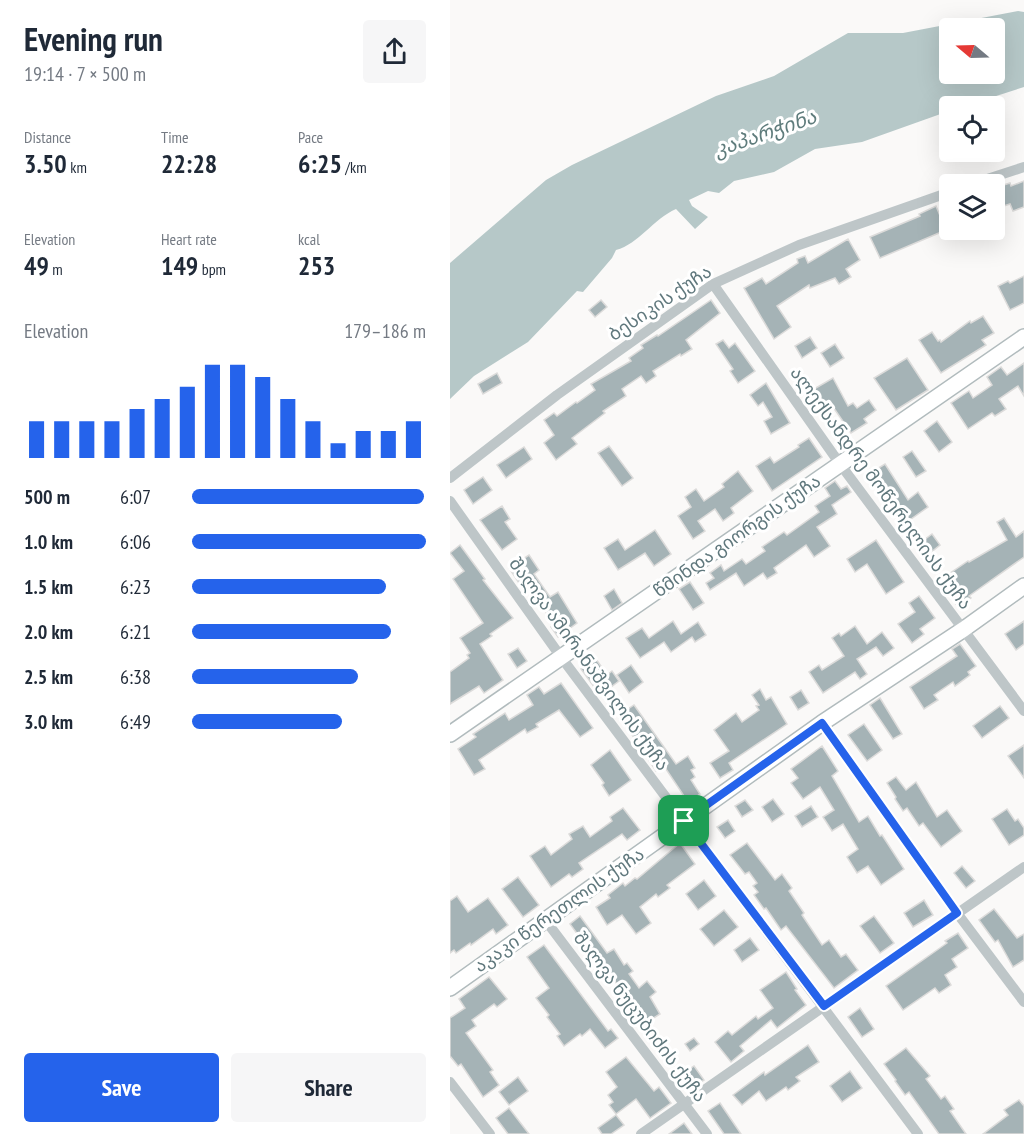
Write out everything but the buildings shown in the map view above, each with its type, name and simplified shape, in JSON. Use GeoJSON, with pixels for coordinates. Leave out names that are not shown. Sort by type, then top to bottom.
{"type":"FeatureCollection","features":[{"type":"Feature","properties":{"kind":"main road","name":"წმინდა გიორგის ქუჩა"},"geometry":{"type":"LineString","coordinates":[[450,734],[1024,338]]}},
{"type":"Feature","properties":{"kind":"main road","name":"აკაკი წერეთლის ქუჩა"},"geometry":{"type":"LineString","coordinates":[[450,988],[822,723],[964,629],[1024,586]]}},
{"type":"Feature","properties":{"kind":"street"},"geometry":{"type":"LineString","coordinates":[[1003,174],[1024,167]]}},
{"type":"Feature","properties":{"kind":"street","name":"ბესიკის ქუჩა"},"geometry":{"type":"LineString","coordinates":[[450,478],[557,395],[712,284],[799,245],[939,196]]}},
{"type":"Feature","properties":{"kind":"street","name":"ალექსანდრე მოწერელიას ქუჩა"},"geometry":{"type":"LineString","coordinates":[[712,284],[840,464],[1024,711]]}},
{"type":"Feature","properties":{"kind":"street","name":"შალვა ამირანაშვილის ქუჩა"},"geometry":{"type":"LineString","coordinates":[[450,501],[561,657],[918,1134]]}},
{"type":"Feature","properties":{"kind":"street"},"geometry":{"type":"LineString","coordinates":[[822,723],[957,913],[1024,1002]]}},
{"type":"Feature","properties":{"kind":"street"},"geometry":{"type":"LineString","coordinates":[[641,1134],[1024,867]]}},
{"type":"Feature","properties":{"kind":"street","name":"შალვა ნუცუბიძის ქუჩა"},"geometry":{"type":"LineString","coordinates":[[546,921],[707,1134]]}},
{"type":"Feature","properties":{"kind":"street"},"geometry":{"type":"LineString","coordinates":[[450,1082],[490,1134]]}},
{"type":"Feature","properties":{"kind":"water","name":"კაპარჭინა"},"geometry":{"type":"Polygon","coordinates":[[[1018,11],[1024,12],[1024,87],[996,96],[939,96],[939,115],[862,142],[815,149],[774,172],[734,181],[719,193],[708,191],[689,200],[692,206],[708,217],[695,229],[676,209],[668,213],[632,242],[616,250],[583,292],[577,291],[528,342],[474,376],[450,399],[450,263],[546,180],[572,165],[716,96],[774,76],[848,33],[903,33],[939,26],[939,84],[1005,84],[1005,18],[981,18],[1018,11]]]}},
{"type":"Feature","properties":{"kind":"route"},"geometry":{"type":"LineString","coordinates":[[822,723],[957,913],[824,1006],[684,821],[822,723]]}}]}
